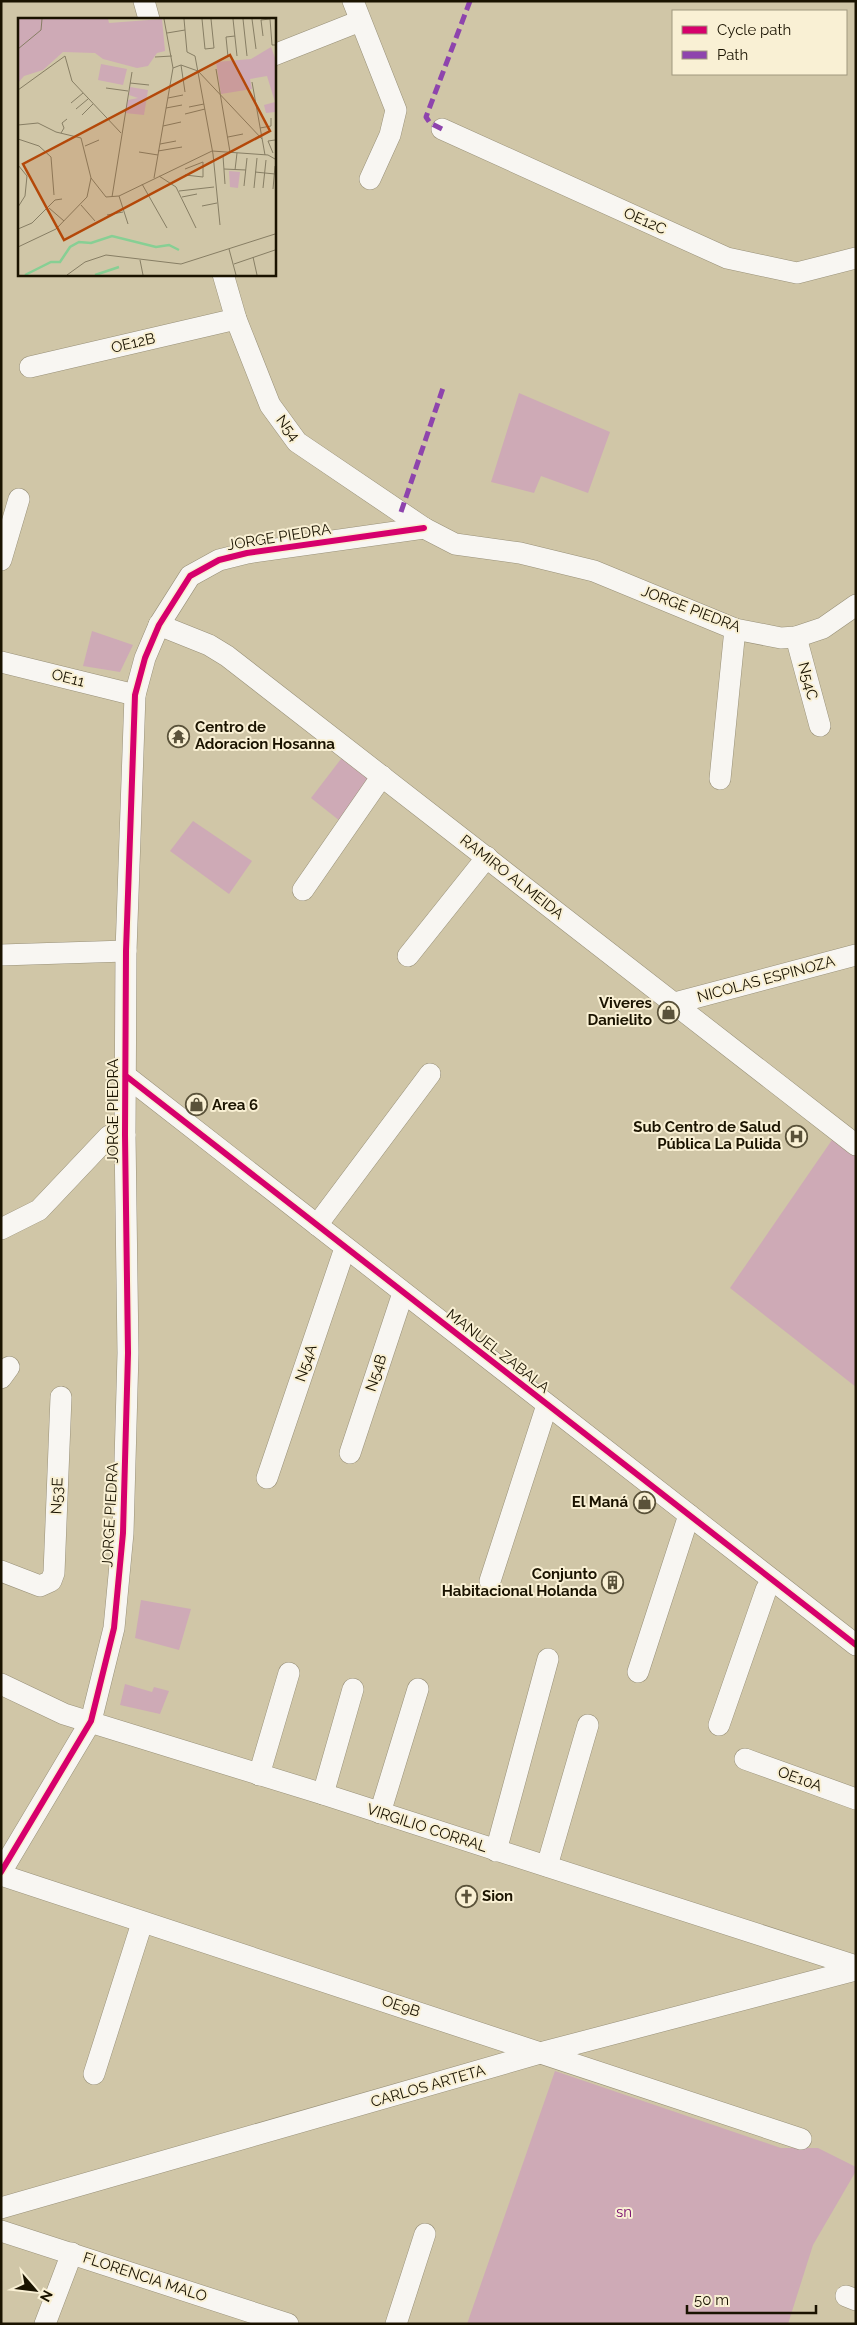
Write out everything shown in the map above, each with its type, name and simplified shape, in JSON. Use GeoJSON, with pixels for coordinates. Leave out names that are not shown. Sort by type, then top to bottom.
{"type":"FeatureCollection","features":[{"type":"Feature","properties":{"kind":"street"},"geometry":{"type":"LineString","coordinates":[[144,1],[149,18]]}},
{"type":"Feature","properties":{"kind":"street"},"geometry":{"type":"LineString","coordinates":[[275,54],[356,11],[396,110],[390,135],[370,179]]}},
{"type":"Feature","properties":{"kind":"street","name":"OE12C"},"geometry":{"type":"LineString","coordinates":[[442,129],[727,258],[797,273],[856,258]]}},
{"type":"Feature","properties":{"kind":"street","name":"N54"},"geometry":{"type":"LineString","coordinates":[[223,275],[236,318],[270,405],[297,442],[424,528]]}},
{"type":"Feature","properties":{"kind":"street","name":"OE12B"},"geometry":{"type":"LineString","coordinates":[[30,367],[236,318]]}},
{"type":"Feature","properties":{"kind":"street"},"geometry":{"type":"LineString","coordinates":[[1,560],[18,499]]}},
{"type":"Feature","properties":{"kind":"street","name":"JORGE PIEDRA"},"geometry":{"type":"LineString","coordinates":[[1,1874],[91,1721],[114,1628],[123,1533],[128,1353],[125,1135],[126,951],[135,695],[145,658],[159,625],[190,576],[219,560],[247,553],[424,528],[455,544],[520,553],[594,571],[735,629],[781,638],[796,637],[823,628],[856,605]]}},
{"type":"Feature","properties":{"kind":"street","name":"RAMIRO ALMEIDA"},"geometry":{"type":"LineString","coordinates":[[159,625],[209,645],[226,656],[856,1145]]}},
{"type":"Feature","properties":{"kind":"street"},"geometry":{"type":"LineString","coordinates":[[720,779],[735,629]]}},
{"type":"Feature","properties":{"kind":"street","name":"N54C"},"geometry":{"type":"LineString","coordinates":[[796,637],[820,726]]}},
{"type":"Feature","properties":{"kind":"street","name":"OE11"},"geometry":{"type":"LineString","coordinates":[[1,662],[135,695]]}},
{"type":"Feature","properties":{"kind":"street"},"geometry":{"type":"LineString","coordinates":[[303,890],[382,776]]}},
{"type":"Feature","properties":{"kind":"street"},"geometry":{"type":"LineString","coordinates":[[408,956],[487,857]]}},
{"type":"Feature","properties":{"kind":"street"},"geometry":{"type":"LineString","coordinates":[[1,955],[126,951]]}},
{"type":"Feature","properties":{"kind":"street","name":"NICOLAS ESPINOZA"},"geometry":{"type":"LineString","coordinates":[[675,1003],[856,955]]}},
{"type":"Feature","properties":{"kind":"street"},"geometry":{"type":"LineString","coordinates":[[317,1226],[430,1074]]}},
{"type":"Feature","properties":{"kind":"street","name":"MANUEL ZABALA"},"geometry":{"type":"LineString","coordinates":[[126,1076],[856,1645]]}},
{"type":"Feature","properties":{"kind":"street"},"geometry":{"type":"LineString","coordinates":[[1,1228],[39,1210],[109,1136],[125,1135]]}},
{"type":"Feature","properties":{"kind":"street","name":"N54A"},"geometry":{"type":"LineString","coordinates":[[267,1478],[345,1248]]}},
{"type":"Feature","properties":{"kind":"street","name":"N54B"},"geometry":{"type":"LineString","coordinates":[[350,1453],[403,1293]]}},
{"type":"Feature","properties":{"kind":"street","name":"N53E"},"geometry":{"type":"LineString","coordinates":[[1,1571],[40,1586],[51,1581],[54,1572],[61,1398]]}},
{"type":"Feature","properties":{"kind":"street"},"geometry":{"type":"LineString","coordinates":[[490,1581],[548,1405]]}},
{"type":"Feature","properties":{"kind":"street"},"geometry":{"type":"LineString","coordinates":[[638,1672],[690,1515]]}},
{"type":"Feature","properties":{"kind":"street"},"geometry":{"type":"LineString","coordinates":[[719,1725],[766,1590],[772,1580]]}},
{"type":"Feature","properties":{"kind":"street"},"geometry":{"type":"LineString","coordinates":[[496,1850],[548,1659]]}},
{"type":"Feature","properties":{"kind":"street"},"geometry":{"type":"LineString","coordinates":[[259,1775],[289,1673]]}},
{"type":"Feature","properties":{"kind":"street","name":"VIRGILIO CORRAL"},"geometry":{"type":"LineString","coordinates":[[1,1684],[64,1714],[324,1794],[856,1966]]}},
{"type":"Feature","properties":{"kind":"street"},"geometry":{"type":"LineString","coordinates":[[324,1794],[353,1689]]}},
{"type":"Feature","properties":{"kind":"street"},"geometry":{"type":"LineString","coordinates":[[380,1813],[418,1689]]}},
{"type":"Feature","properties":{"kind":"street"},"geometry":{"type":"LineString","coordinates":[[547,1866],[588,1725]]}},
{"type":"Feature","properties":{"kind":"street","name":"OE10A"},"geometry":{"type":"LineString","coordinates":[[745,1759],[856,1799]]}},
{"type":"Feature","properties":{"kind":"street","name":"OE9B"},"geometry":{"type":"LineString","coordinates":[[1,1874],[142,1923],[544,2052],[801,2139]]}},
{"type":"Feature","properties":{"kind":"street"},"geometry":{"type":"LineString","coordinates":[[94,2074],[142,1923]]}},
{"type":"Feature","properties":{"kind":"street","name":"CARLOS ARTETA"},"geometry":{"type":"LineString","coordinates":[[1,2208],[544,2052],[856,1970]]}},
{"type":"Feature","properties":{"kind":"street","name":"FLORENCIA MALO"},"geometry":{"type":"LineString","coordinates":[[1,2230],[288,2324]]}},
{"type":"Feature","properties":{"kind":"street"},"geometry":{"type":"LineString","coordinates":[[396,2324],[425,2234]]}},
{"type":"Feature","properties":{"kind":"street"},"geometry":{"type":"LineString","coordinates":[[45,2324],[72,2253]]}},
{"type":"Feature","properties":{"kind":"green space"},"geometry":{"type":"Polygon","coordinates":[[[519,393],[610,432],[588,493],[541,476],[534,493],[491,482],[519,393]]]}},
{"type":"Feature","properties":{"kind":"green space"},"geometry":{"type":"Polygon","coordinates":[[[92,631],[133,645],[120,672],[83,666],[92,631]]]}},
{"type":"Feature","properties":{"kind":"green space"},"geometry":{"type":"Polygon","coordinates":[[[344,755],[375,778],[340,821],[311,798],[344,755]]]}},
{"type":"Feature","properties":{"kind":"green space"},"geometry":{"type":"Polygon","coordinates":[[[193,821],[252,861],[229,894],[170,851],[193,821]]]}},
{"type":"Feature","properties":{"kind":"green space"},"geometry":{"type":"Polygon","coordinates":[[[834,1137],[856,1154],[856,1387],[730,1288],[834,1137]]]}},
{"type":"Feature","properties":{"kind":"green space"},"geometry":{"type":"Polygon","coordinates":[[[141,1600],[191,1609],[179,1650],[135,1638],[141,1600]]]}},
{"type":"Feature","properties":{"kind":"green space"},"geometry":{"type":"Polygon","coordinates":[[[125,1684],[152,1692],[154,1687],[169,1691],[160,1714],[120,1705],[125,1684]]]}},
{"type":"Feature","properties":{"kind":"green space","name":"sn"},"geometry":{"type":"Polygon","coordinates":[[[555,2071],[781,2148],[818,2148],[856,2167],[856,2171],[813,2245],[788,2324],[467,2324],[555,2071]]]}},
{"type":"Feature","properties":{"kind":"marked path"},"geometry":{"type":"LineString","coordinates":[[442,129],[430,123],[426,117],[470,1]]}},
{"type":"Feature","properties":{"kind":"marked path"},"geometry":{"type":"LineString","coordinates":[[401,512],[443,388]]}},
{"type":"Feature","properties":{"kind":"cycle path"},"geometry":{"type":"LineString","coordinates":[[1,1872],[91,1721],[114,1628],[123,1533],[128,1353],[125,1135],[126,951],[135,695],[145,658],[159,625],[190,576],[219,560],[247,553],[424,528]]}},
{"type":"Feature","properties":{"kind":"cycle path"},"geometry":{"type":"LineString","coordinates":[[126,1076],[856,1645]]}},
{"type":"Feature","properties":{"kind":"place","name":"Centro de Adoracion Hosanna"},"geometry":{"type":"Point","coordinates":[179,736]}},
{"type":"Feature","properties":{"kind":"place","name":"Viveres Danielito"},"geometry":{"type":"Point","coordinates":[668,1012]}},
{"type":"Feature","properties":{"kind":"place","name":"Area 6"},"geometry":{"type":"Point","coordinates":[196,1105]}},
{"type":"Feature","properties":{"kind":"place","name":"Sub Centro de Salud Pública La Pulida"},"geometry":{"type":"Point","coordinates":[797,1136]}},
{"type":"Feature","properties":{"kind":"place","name":"El Maná"},"geometry":{"type":"Point","coordinates":[644,1502]}},
{"type":"Feature","properties":{"kind":"place","name":"Conjunto Habitacional Holanda"},"geometry":{"type":"Point","coordinates":[613,1583]}},
{"type":"Feature","properties":{"kind":"place","name":"Sion"},"geometry":{"type":"Point","coordinates":[466,1896]}}]}
